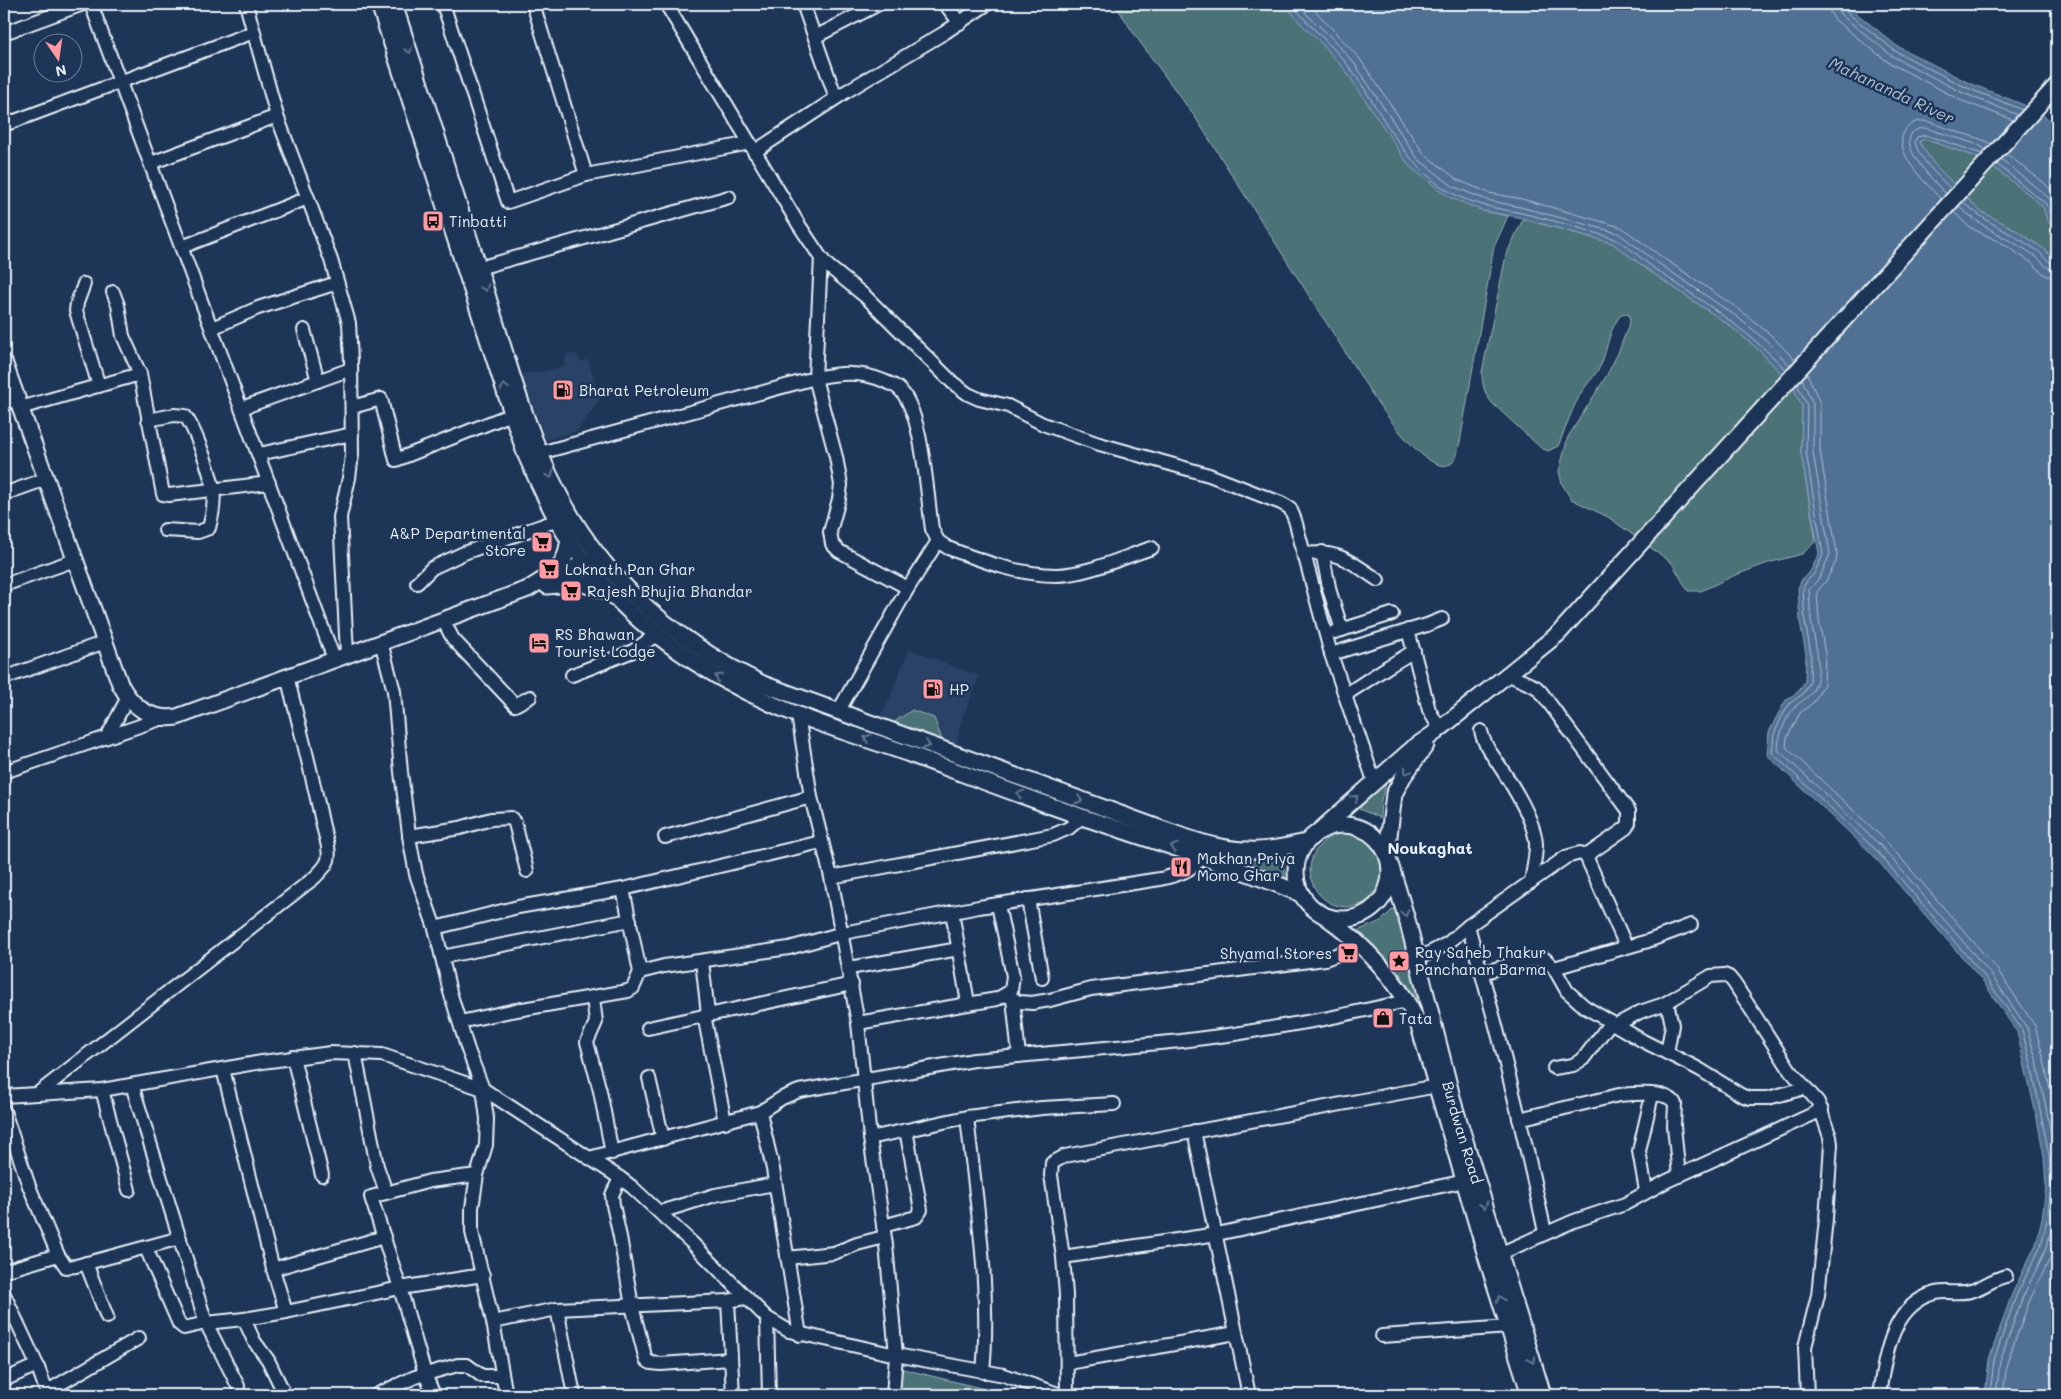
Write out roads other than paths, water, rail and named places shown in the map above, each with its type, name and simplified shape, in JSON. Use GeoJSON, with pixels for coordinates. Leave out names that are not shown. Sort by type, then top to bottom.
{"type":"FeatureCollection","features":[{"type":"Feature","properties":{"kind":"main road"},"geometry":{"type":"LineString","coordinates":[[379,4],[413,109],[416,141],[438,219],[460,279],[478,308],[512,414],[536,477],[569,540],[596,565],[647,608],[737,661],[796,689],[815,704],[1207,844],[1249,850],[1269,849],[1306,842]]}},
{"type":"Feature","properties":{"kind":"main road"},"geometry":{"type":"LineString","coordinates":[[394,4],[540,453],[611,592],[656,635],[678,652],[716,676],[798,715],[1202,857],[1301,894]]}},
{"type":"Feature","properties":{"kind":"main road"},"geometry":{"type":"LineString","coordinates":[[1438,730],[1403,777],[1394,794],[1387,852],[1391,867],[1389,884],[1382,899],[1370,911],[1355,918],[1338,919],[1322,914],[1310,906],[1301,894],[1296,877],[1298,858],[1306,842],[1413,748],[1544,647],[1580,610],[2056,86]]}},
{"type":"Feature","properties":{"kind":"main road"},"geometry":{"type":"LineString","coordinates":[[4,362],[14,404],[46,479],[120,684],[128,697],[142,710],[163,718],[177,717],[596,565]]}},
{"type":"Feature","properties":{"kind":"main road"},"geometry":{"type":"LineString","coordinates":[[552,580],[566,554],[569,540]]}},
{"type":"Feature","properties":{"kind":"main road"},"geometry":{"type":"LineString","coordinates":[[552,580],[580,583],[611,592]]}},
{"type":"Feature","properties":{"kind":"main road"},"geometry":{"type":"LineString","coordinates":[[1319,831],[1334,825],[1350,825],[1365,830],[1378,839],[1387,852]]}},
{"type":"Feature","properties":{"kind":"main road","name":"Burdwan Road"},"geometry":{"type":"LineString","coordinates":[[1391,867],[1418,959],[1437,1086],[1530,1395]]}},
{"type":"Feature","properties":{"kind":"main road","name":"Burdwan Road"},"geometry":{"type":"LineString","coordinates":[[1322,914],[1356,940],[1400,988],[1433,1050],[1543,1395]]}},
{"type":"Feature","properties":{"kind":"street"},"geometry":{"type":"LineString","coordinates":[[4,33],[83,4]]}},
{"type":"Feature","properties":{"kind":"street"},"geometry":{"type":"LineString","coordinates":[[91,4],[269,483],[340,657]]}},
{"type":"Feature","properties":{"kind":"street"},"geometry":{"type":"LineString","coordinates":[[443,4],[508,202],[586,175],[752,148],[960,23],[987,4]]}},
{"type":"Feature","properties":{"kind":"street"},"geometry":{"type":"LineString","coordinates":[[533,4],[586,175]]}},
{"type":"Feature","properties":{"kind":"street"},"geometry":{"type":"LineString","coordinates":[[666,4],[752,148],[821,258],[866,297],[953,383],[968,394],[979,399],[1008,406],[1043,424],[1096,443],[1209,475],[1281,503],[1292,512],[1331,654],[1374,781]]}},
{"type":"Feature","properties":{"kind":"street"},"geometry":{"type":"LineString","coordinates":[[803,4],[836,98]]}},
{"type":"Feature","properties":{"kind":"street"},"geometry":{"type":"LineString","coordinates":[[815,37],[879,4]]}},
{"type":"Feature","properties":{"kind":"street"},"geometry":{"type":"LineString","coordinates":[[945,4],[960,23]]}},
{"type":"Feature","properties":{"kind":"street"},"geometry":{"type":"LineString","coordinates":[[249,7],[277,116],[308,198],[349,322],[352,455],[340,517],[340,657]]}},
{"type":"Feature","properties":{"kind":"street"},"geometry":{"type":"LineString","coordinates":[[4,125],[254,32]]}},
{"type":"Feature","properties":{"kind":"street"},"geometry":{"type":"LineString","coordinates":[[150,163],[277,116]]}},
{"type":"Feature","properties":{"kind":"street"},"geometry":{"type":"LineString","coordinates":[[479,268],[729,197]]}},
{"type":"Feature","properties":{"kind":"street"},"geometry":{"type":"LineString","coordinates":[[182,247],[308,198]]}},
{"type":"Feature","properties":{"kind":"street"},"geometry":{"type":"LineString","coordinates":[[821,258],[816,378],[836,457],[841,485],[830,532],[832,544],[839,551],[908,588]]}},
{"type":"Feature","properties":{"kind":"street"},"geometry":{"type":"LineString","coordinates":[[212,328],[258,308],[337,283]]}},
{"type":"Feature","properties":{"kind":"street"},"geometry":{"type":"LineString","coordinates":[[84,284],[76,311],[99,386]]}},
{"type":"Feature","properties":{"kind":"street"},"geometry":{"type":"LineString","coordinates":[[113,292],[118,305],[123,336],[140,374],[163,494],[269,483]]}},
{"type":"Feature","properties":{"kind":"street"},"geometry":{"type":"LineString","coordinates":[[304,330],[318,381]]}},
{"type":"Feature","properties":{"kind":"street"},"geometry":{"type":"LineString","coordinates":[[242,408],[351,369]]}},
{"type":"Feature","properties":{"kind":"street"},"geometry":{"type":"LineString","coordinates":[[540,453],[816,378],[840,373],[857,373],[875,378],[897,388],[906,399],[918,430],[932,529],[938,541],[948,548],[1014,570],[1056,575],[1088,569],[1152,548]]}},
{"type":"Feature","properties":{"kind":"street"},"geometry":{"type":"LineString","coordinates":[[14,404],[99,386],[140,374]]}},
{"type":"Feature","properties":{"kind":"street"},"geometry":{"type":"LineString","coordinates":[[352,407],[381,400],[396,460],[512,414]]}},
{"type":"Feature","properties":{"kind":"street"},"geometry":{"type":"LineString","coordinates":[[148,420],[174,415],[185,416],[196,436],[213,489],[212,519],[209,528],[198,532],[165,530]]}},
{"type":"Feature","properties":{"kind":"street"},"geometry":{"type":"LineString","coordinates":[[259,454],[352,434]]}},
{"type":"Feature","properties":{"kind":"street"},"geometry":{"type":"LineString","coordinates":[[4,494],[46,479]]}},
{"type":"Feature","properties":{"kind":"street"},"geometry":{"type":"LineString","coordinates":[[417,582],[432,568],[464,553],[558,520]]}},
{"type":"Feature","properties":{"kind":"street"},"geometry":{"type":"LineString","coordinates":[[838,712],[908,588],[938,541]]}},
{"type":"Feature","properties":{"kind":"street"},"geometry":{"type":"LineString","coordinates":[[1303,554],[1322,552],[1341,557],[1378,580]]}},
{"type":"Feature","properties":{"kind":"street"},"geometry":{"type":"LineString","coordinates":[[1322,552],[1330,592],[1342,630]]}},
{"type":"Feature","properties":{"kind":"street"},"geometry":{"type":"LineString","coordinates":[[4,585],[75,560]]}},
{"type":"Feature","properties":{"kind":"street"},"geometry":{"type":"LineString","coordinates":[[1326,636],[1392,614]]}},
{"type":"Feature","properties":{"kind":"street"},"geometry":{"type":"LineString","coordinates":[[1331,654],[1442,619]]}},
{"type":"Feature","properties":{"kind":"street"},"geometry":{"type":"LineString","coordinates":[[443,620],[453,638],[515,705],[530,697]]}},
{"type":"Feature","properties":{"kind":"street"},"geometry":{"type":"LineString","coordinates":[[1408,630],[1429,710],[1438,730]]}},
{"type":"Feature","properties":{"kind":"street"},"geometry":{"type":"LineString","coordinates":[[572,675],[633,651],[656,635]]}},
{"type":"Feature","properties":{"kind":"street"},"geometry":{"type":"LineString","coordinates":[[4,678],[105,642]]}},
{"type":"Feature","properties":{"kind":"street"},"geometry":{"type":"LineString","coordinates":[[381,642],[394,692],[409,836],[416,874],[435,928],[450,992],[468,1050],[483,1089],[487,1119],[486,1145],[477,1175],[472,1208],[472,1232],[493,1322],[506,1395]]}},
{"type":"Feature","properties":{"kind":"street"},"geometry":{"type":"LineString","coordinates":[[1345,695],[1414,651]]}},
{"type":"Feature","properties":{"kind":"street"},"geometry":{"type":"LineString","coordinates":[[1507,674],[1536,687],[1541,692],[1629,811],[1631,816],[1626,828],[1586,856]]}},
{"type":"Feature","properties":{"kind":"street"},"geometry":{"type":"LineString","coordinates":[[37,1094],[306,884],[325,865],[328,859],[328,852],[311,770],[287,676]]}},
{"type":"Feature","properties":{"kind":"street"},"geometry":{"type":"LineString","coordinates":[[107,737],[128,697]]}},
{"type":"Feature","properties":{"kind":"street"},"geometry":{"type":"LineString","coordinates":[[798,715],[811,797],[843,934],[858,1023],[870,1138],[884,1232],[896,1354],[893,1395]]}},
{"type":"Feature","properties":{"kind":"street"},"geometry":{"type":"LineString","coordinates":[[4,772],[163,718]]}},
{"type":"Feature","properties":{"kind":"street"},"geometry":{"type":"LineString","coordinates":[[1481,731],[1487,749],[1509,782],[1529,819],[1534,833],[1536,851],[1531,882]]}},
{"type":"Feature","properties":{"kind":"street"},"geometry":{"type":"LineString","coordinates":[[665,837],[811,797]]}},
{"type":"Feature","properties":{"kind":"street"},"geometry":{"type":"LineString","coordinates":[[831,877],[1054,835],[1069,828],[1082,816]]}},
{"type":"Feature","properties":{"kind":"street"},"geometry":{"type":"LineString","coordinates":[[409,836],[460,828],[491,819],[511,818],[515,823],[527,872]]}},
{"type":"Feature","properties":{"kind":"street"},"geometry":{"type":"LineString","coordinates":[[435,928],[518,907],[623,889],[821,842]]}},
{"type":"Feature","properties":{"kind":"street"},"geometry":{"type":"LineString","coordinates":[[1418,959],[1448,943],[1468,926],[1531,882],[1574,854],[1580,853],[1586,856],[1626,946]]}},
{"type":"Feature","properties":{"kind":"street"},"geometry":{"type":"LineString","coordinates":[[640,972],[655,968],[789,948],[843,934],[952,912],[1160,879],[1185,872],[1192,868],[1202,857]]}},
{"type":"Feature","properties":{"kind":"street"},"geometry":{"type":"LineString","coordinates":[[460,1022],[511,1011],[593,998],[628,991],[633,988],[640,972],[623,889]]}},
{"type":"Feature","properties":{"kind":"street"},"geometry":{"type":"LineString","coordinates":[[1028,899],[1042,978]]}},
{"type":"Feature","properties":{"kind":"street"},"geometry":{"type":"LineString","coordinates":[[998,905],[1013,983],[1009,997],[1019,1056]]}},
{"type":"Feature","properties":{"kind":"street"},"geometry":{"type":"LineString","coordinates":[[952,912],[968,1002]]}},
{"type":"Feature","properties":{"kind":"street"},"geometry":{"type":"LineString","coordinates":[[442,957],[630,920]]}},
{"type":"Feature","properties":{"kind":"street"},"geometry":{"type":"LineString","coordinates":[[1554,968],[1648,941],[1691,925]]}},
{"type":"Feature","properties":{"kind":"street"},"geometry":{"type":"LineString","coordinates":[[1468,926],[1520,1119],[1545,1232]]}},
{"type":"Feature","properties":{"kind":"street"},"geometry":{"type":"LineString","coordinates":[[858,1023],[968,1002],[1009,997],[1019,1002],[1032,1003],[1091,989],[1325,959],[1344,952],[1356,940]]}},
{"type":"Feature","properties":{"kind":"street"},"geometry":{"type":"LineString","coordinates":[[849,968],[959,948]]}},
{"type":"Feature","properties":{"kind":"street"},"geometry":{"type":"LineString","coordinates":[[1482,973],[1529,960],[1546,960],[1554,968],[1573,998],[1614,1024],[1699,1069],[1724,1086],[1749,1098],[1768,1098],[1805,1088]]}},
{"type":"Feature","properties":{"kind":"street"},"geometry":{"type":"LineString","coordinates":[[702,961],[706,1015],[726,1122]]}},
{"type":"Feature","properties":{"kind":"street"},"geometry":{"type":"LineString","coordinates":[[1554,1068],[1573,1065],[1583,1059],[1614,1024],[1668,1002],[1712,976],[1718,974],[1729,977],[1790,1070],[1818,1102],[1831,1144],[1818,1296],[1805,1347],[1807,1395]]}},
{"type":"Feature","properties":{"kind":"street"},"geometry":{"type":"LineString","coordinates":[[648,1028],[852,984]]}},
{"type":"Feature","properties":{"kind":"street"},"geometry":{"type":"LineString","coordinates":[[593,998],[596,1022],[588,1042],[612,1153]]}},
{"type":"Feature","properties":{"kind":"street"},"geometry":{"type":"LineString","coordinates":[[589,1158],[760,1112],[782,1098],[799,1091],[974,1060],[1181,1041],[1235,1034],[1324,1019],[1408,1001]]}},
{"type":"Feature","properties":{"kind":"street"},"geometry":{"type":"LineString","coordinates":[[1667,1053],[1672,1025],[1668,1002]]}},
{"type":"Feature","properties":{"kind":"street"},"geometry":{"type":"LineString","coordinates":[[4,1096],[102,1090],[293,1057],[331,1053],[382,1055],[483,1089],[620,1178],[660,1212],[767,1318],[800,1334],[1004,1375],[1062,1395]]}},
{"type":"Feature","properties":{"kind":"street"},"geometry":{"type":"LineString","coordinates":[[355,1053],[377,1166],[386,1192]]}},
{"type":"Feature","properties":{"kind":"street"},"geometry":{"type":"LineString","coordinates":[[293,1057],[322,1175]]}},
{"type":"Feature","properties":{"kind":"street"},"geometry":{"type":"LineString","coordinates":[[223,1069],[273,1269],[286,1312]]}},
{"type":"Feature","properties":{"kind":"street"},"geometry":{"type":"LineString","coordinates":[[649,1078],[663,1139]]}},
{"type":"Feature","properties":{"kind":"street"},"geometry":{"type":"LineString","coordinates":[[132,1084],[206,1323],[238,1386]]}},
{"type":"Feature","properties":{"kind":"street"},"geometry":{"type":"LineString","coordinates":[[1067,1395],[1068,1363],[1063,1257],[1051,1175],[1052,1163],[1065,1156],[1437,1086]]}},
{"type":"Feature","properties":{"kind":"street"},"geometry":{"type":"LineString","coordinates":[[102,1090],[128,1190]]}},
{"type":"Feature","properties":{"kind":"street"},"geometry":{"type":"LineString","coordinates":[[1520,1119],[1619,1095],[1667,1096],[1674,1100],[1679,1176]]}},
{"type":"Feature","properties":{"kind":"street"},"geometry":{"type":"LineString","coordinates":[[1646,1191],[1639,1151],[1652,1095]]}},
{"type":"Feature","properties":{"kind":"street"},"geometry":{"type":"LineString","coordinates":[[870,1138],[967,1118],[1042,1108],[1114,1104]]}},
{"type":"Feature","properties":{"kind":"street"},"geometry":{"type":"LineString","coordinates":[[1499,1254],[1545,1232],[1619,1206],[1646,1191],[1822,1110]]}},
{"type":"Feature","properties":{"kind":"street"},"geometry":{"type":"LineString","coordinates":[[4,1111],[29,1186],[58,1255],[66,1267],[180,1238]]}},
{"type":"Feature","properties":{"kind":"street"},"geometry":{"type":"LineString","coordinates":[[760,1112],[775,1184],[800,1334]]}},
{"type":"Feature","properties":{"kind":"street"},"geometry":{"type":"LineString","coordinates":[[967,1118],[982,1269],[986,1341],[983,1372]]}},
{"type":"Feature","properties":{"kind":"street"},"geometry":{"type":"LineString","coordinates":[[787,1258],[834,1253],[916,1217],[921,1210],[906,1130]]}},
{"type":"Feature","properties":{"kind":"street"},"geometry":{"type":"LineString","coordinates":[[1194,1131],[1217,1234],[1248,1395]]}},
{"type":"Feature","properties":{"kind":"street"},"geometry":{"type":"LineString","coordinates":[[434,1395],[425,1374],[371,1197],[430,1181],[477,1175]]}},
{"type":"Feature","properties":{"kind":"street"},"geometry":{"type":"LineString","coordinates":[[620,1178],[612,1195],[613,1205],[632,1306],[646,1360],[651,1363],[661,1364],[730,1359]]}},
{"type":"Feature","properties":{"kind":"street"},"geometry":{"type":"LineString","coordinates":[[1063,1257],[1217,1234],[1465,1181]]}},
{"type":"Feature","properties":{"kind":"street"},"geometry":{"type":"LineString","coordinates":[[660,1212],[715,1195],[775,1184]]}},
{"type":"Feature","properties":{"kind":"street"},"geometry":{"type":"LineString","coordinates":[[273,1269],[384,1237]]}},
{"type":"Feature","properties":{"kind":"street"},"geometry":{"type":"LineString","coordinates":[[146,1248],[179,1324],[184,1328],[206,1323],[286,1312],[400,1288],[483,1275]]}},
{"type":"Feature","properties":{"kind":"street"},"geometry":{"type":"LineString","coordinates":[[4,1271],[58,1255]]}},
{"type":"Feature","properties":{"kind":"street"},"geometry":{"type":"LineString","coordinates":[[86,1263],[107,1317]]}},
{"type":"Feature","properties":{"kind":"street"},"geometry":{"type":"LineString","coordinates":[[1880,1395],[1886,1350],[1907,1311],[1922,1299],[1936,1293],[1975,1290],[1986,1282],[2006,1276]]}},
{"type":"Feature","properties":{"kind":"street"},"geometry":{"type":"LineString","coordinates":[[4,1294],[37,1365],[47,1394],[139,1338]]}},
{"type":"Feature","properties":{"kind":"street"},"geometry":{"type":"LineString","coordinates":[[493,1322],[557,1309],[728,1301],[745,1298]]}},
{"type":"Feature","properties":{"kind":"street"},"geometry":{"type":"LineString","coordinates":[[728,1301],[732,1395]]}},
{"type":"Feature","properties":{"kind":"street"},"geometry":{"type":"LineString","coordinates":[[557,1309],[574,1395]]}},
{"type":"Feature","properties":{"kind":"street"},"geometry":{"type":"LineString","coordinates":[[767,1318],[769,1395]]}},
{"type":"Feature","properties":{"kind":"street"},"geometry":{"type":"LineString","coordinates":[[244,1319],[254,1341],[268,1360],[285,1395]]}},
{"type":"Feature","properties":{"kind":"street"},"geometry":{"type":"LineString","coordinates":[[1382,1336],[1509,1327]]}},
{"type":"Feature","properties":{"kind":"street"},"geometry":{"type":"LineString","coordinates":[[1068,1363],[1236,1333]]}},
{"type":"Feature","properties":{"kind":"street"},"geometry":{"type":"LineString","coordinates":[[4,1380],[37,1365]]}},
{"type":"Feature","properties":{"kind":"street"},"geometry":{"type":"LineString","coordinates":[[376,1395],[425,1374],[458,1365],[467,1365],[482,1376],[502,1376]]}},
{"type":"Feature","properties":{"kind":"water","name":"Mahananda River"},"geometry":{"type":"Polygon","coordinates":[[[1285,4],[1845,4],[1897,46],[1967,82],[2039,111],[2057,127],[2057,234],[2047,219],[2043,207],[1992,166],[1974,156],[1924,139],[1919,142],[1933,163],[1980,211],[2011,227],[2044,249],[2057,261],[2057,1395],[1985,1395],[1989,1359],[2012,1294],[2036,1244],[2042,1219],[2046,1186],[2044,1156],[2017,1032],[1982,980],[1871,853],[1767,755],[1769,732],[1778,714],[1786,700],[1799,691],[1805,681],[1806,654],[1800,622],[1798,588],[1802,579],[1810,572],[1819,554],[1801,453],[1802,406],[1792,385],[1760,351],[1729,325],[1612,243],[1517,217],[1483,211],[1449,197],[1410,167],[1345,70],[1300,23],[1285,4]]]}},
{"type":"Feature","properties":{"kind":"place","name":"Tinbatti"},"geometry":{"type":"Point","coordinates":[433,221]}},
{"type":"Feature","properties":{"kind":"place","name":"Bharat Petroleum"},"geometry":{"type":"Point","coordinates":[563,390]}},
{"type":"Feature","properties":{"kind":"place","name":"A&P Departmental Store"},"geometry":{"type":"Point","coordinates":[542,542]}},
{"type":"Feature","properties":{"kind":"place","name":"Loknath Pan Ghar"},"geometry":{"type":"Point","coordinates":[549,569]}},
{"type":"Feature","properties":{"kind":"place","name":"Rajesh Bhujia Bhandar"},"geometry":{"type":"Point","coordinates":[571,591]}},
{"type":"Feature","properties":{"kind":"place","name":"RS Bhawan Tourist Lodge"},"geometry":{"type":"Point","coordinates":[539,643]}},
{"type":"Feature","properties":{"kind":"place","name":"HP"},"geometry":{"type":"Point","coordinates":[933,689]}},
{"type":"Feature","properties":{"kind":"place","name":"Makhan Priya Momo Ghar"},"geometry":{"type":"Point","coordinates":[1181,867]}},
{"type":"Feature","properties":{"kind":"place","name":"Shyamal Stores"},"geometry":{"type":"Point","coordinates":[1348,953]}},
{"type":"Feature","properties":{"kind":"place","name":"Ray Saheb Thakur Panchanan Barma"},"geometry":{"type":"Point","coordinates":[1399,961]}},
{"type":"Feature","properties":{"kind":"place","name":"Tata"},"geometry":{"type":"Point","coordinates":[1383,1018]}},
{"type":"Feature","properties":{"kind":"district","name":"Noukaghat"},"geometry":{"type":"Point","coordinates":[1430,847]}}]}
